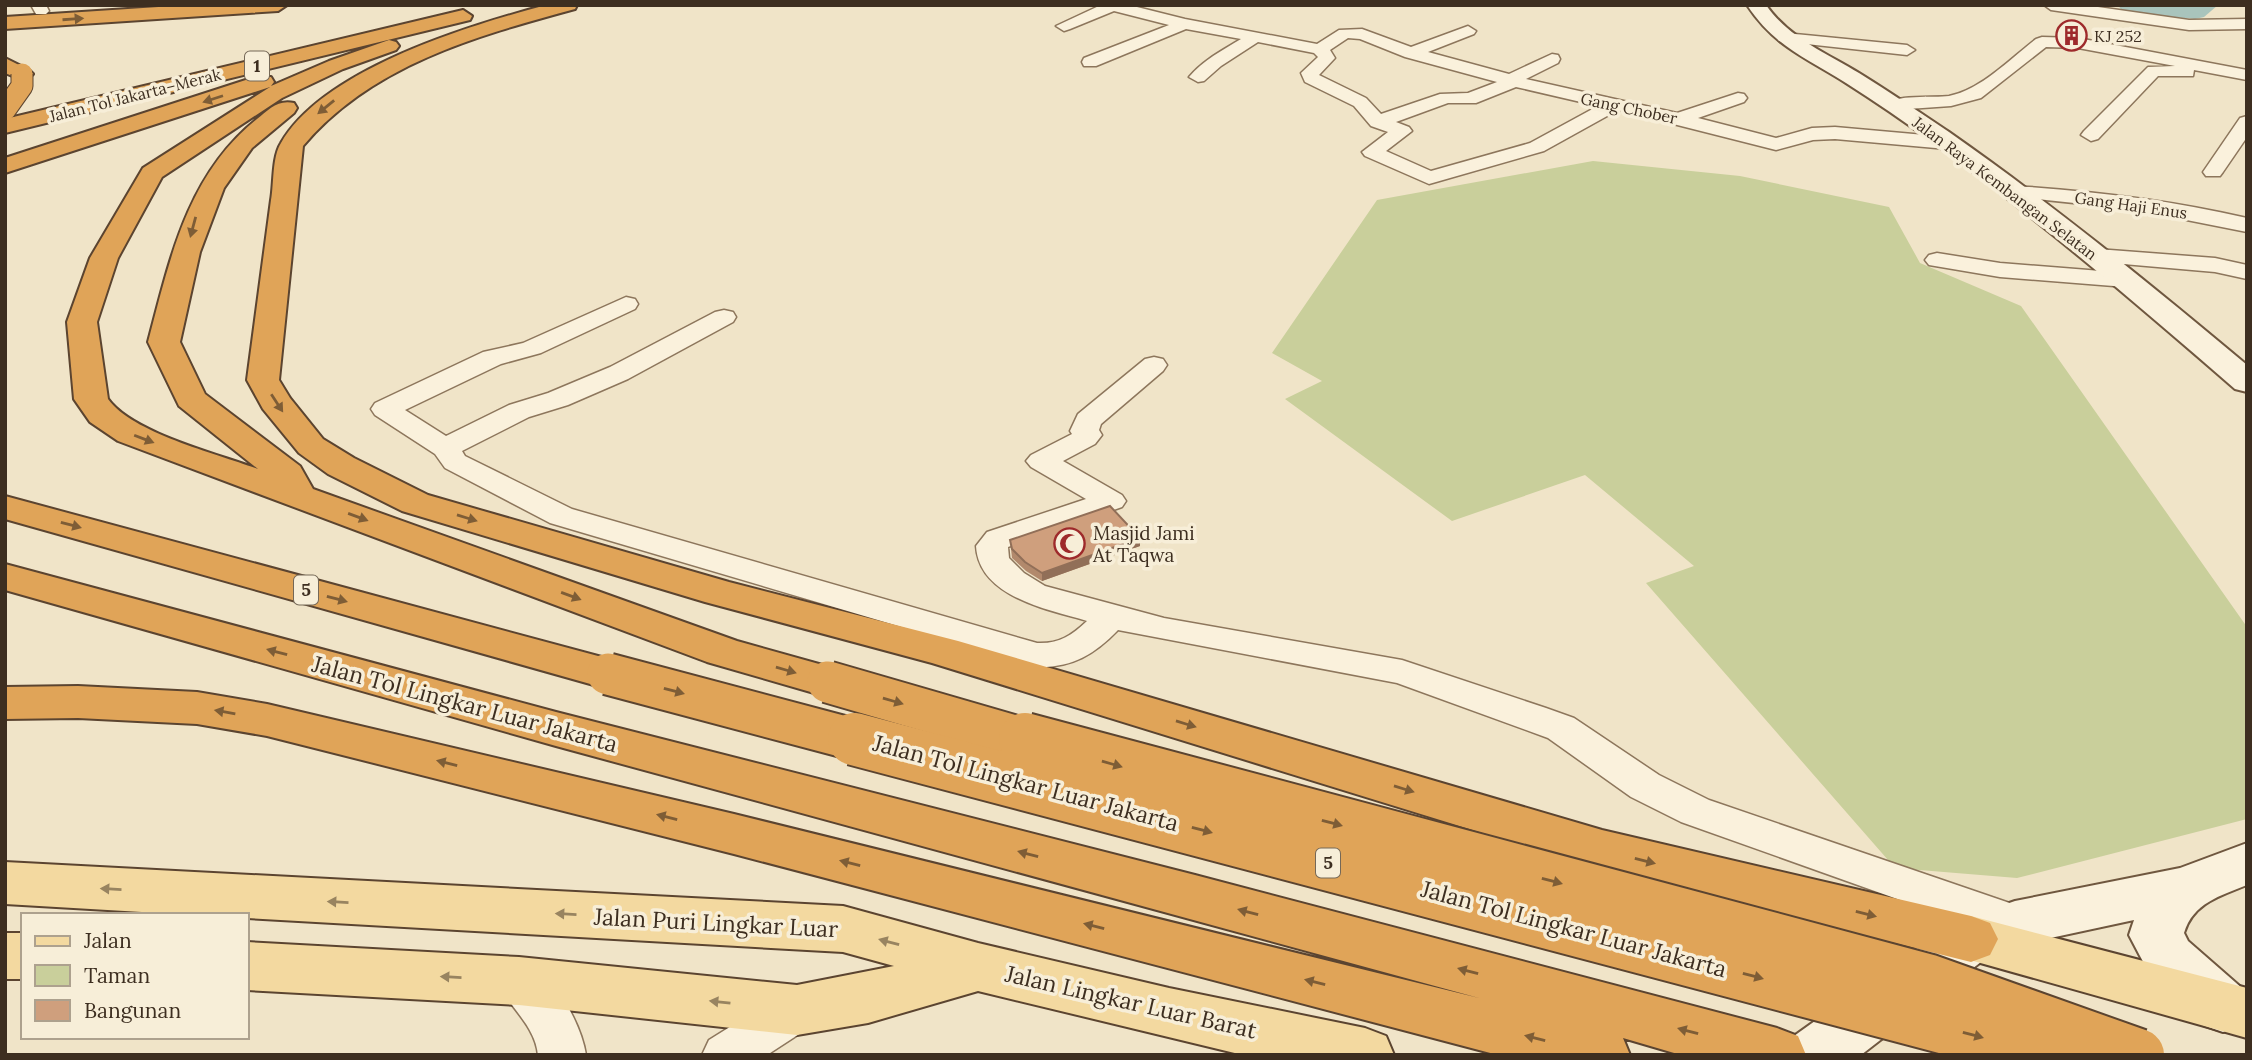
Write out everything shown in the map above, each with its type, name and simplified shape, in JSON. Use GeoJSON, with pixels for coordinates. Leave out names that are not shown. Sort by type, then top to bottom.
{"type":"FeatureCollection","features":[{"type":"Feature","properties":{"kind":"highway"},"geometry":{"type":"LineString","coordinates":[[5,23],[278,5]]}},
{"type":"Feature","properties":{"kind":"highway"},"geometry":{"type":"LineString","coordinates":[[100,82],[439,5]]}},
{"type":"Feature","properties":{"kind":"highway","name":"Jalan Tol Jakarta–Merak"},"geometry":{"type":"LineString","coordinates":[[5,126],[509,5]]}},
{"type":"Feature","properties":{"kind":"highway"},"geometry":{"type":"LineString","coordinates":[[548,5],[475,13],[336,65],[274,93],[152,173],[104,258],[82,322],[91,399],[102,415],[130,434],[722,652],[1118,766],[1927,980],[2137,1055]]}},
{"type":"Feature","properties":{"kind":"highway"},"geometry":{"type":"LineString","coordinates":[[568,5],[479,30],[357,85],[304,126],[291,145],[263,380],[291,424],[311,446],[341,466],[415,503],[719,593],[943,651],[1602,850],[1993,931]]}},
{"type":"Feature","properties":{"kind":"highway"},"geometry":{"type":"LineString","coordinates":[[299,496],[287,474],[191,398],[164,342],[197,213],[223,166],[258,130],[291,105],[329,82],[475,13]]}},
{"type":"Feature","properties":{"kind":"highway","name":"Jalan Tol Jakarta–Merak"},"geometry":{"type":"LineString","coordinates":[[5,112],[475,13]]}},
{"type":"Feature","properties":{"kind":"highway"},"geometry":{"type":"LineString","coordinates":[[5,166],[295,72],[396,43]]}},
{"type":"Feature","properties":{"kind":"highway"},"geometry":{"type":"LineString","coordinates":[[5,112],[22,86],[14,69]]}},
{"type":"Feature","properties":{"kind":"highway"},"geometry":{"type":"LineString","coordinates":[[5,104],[46,94]]}},
{"type":"Feature","properties":{"kind":"highway","name":"Jalan Tol Lingkar Luar Jakarta"},"geometry":{"type":"LineString","coordinates":[[5,507],[608,674],[2048,1055]]}},
{"type":"Feature","properties":{"kind":"highway","name":"Jalan Tol Lingkar Luar Jakarta"},"geometry":{"type":"LineString","coordinates":[[5,577],[556,729],[1195,897],[1777,1055]]}},
{"type":"Feature","properties":{"kind":"highway"},"geometry":{"type":"LineString","coordinates":[[5,703],[78,702],[197,708],[256,718],[734,834],[1601,1055]]}},
{"type":"Feature","properties":{"kind":"main road","name":"Jalan Raya Kembangan Selatan"},"geometry":{"type":"LineString","coordinates":[[1756,5],[1770,25],[1785,38],[1889,102],[2014,192],[2097,256],[2247,382]]}},
{"type":"Feature","properties":{"kind":"main road"},"geometry":{"type":"LineString","coordinates":[[1815,1055],[1993,931],[2185,888],[2247,863]]}},
{"type":"Feature","properties":{"kind":"main road","name":"Jalan Puri Lingkar Luar"},"geometry":{"type":"LineString","coordinates":[[5,883],[843,929],[978,967]]}},
{"type":"Feature","properties":{"kind":"main road"},"geometry":{"type":"LineString","coordinates":[[2185,888],[2163,914],[2156,935],[2169,958],[2235,1010]]}},
{"type":"Feature","properties":{"kind":"main road"},"geometry":{"type":"LineString","coordinates":[[1993,931],[2235,1010]]}},
{"type":"Feature","properties":{"kind":"main road"},"geometry":{"type":"LineString","coordinates":[[248,967],[519,981],[797,1010],[868,998],[978,967]]}},
{"type":"Feature","properties":{"kind":"main road","name":"Jalan Lingkar Luar Barat"},"geometry":{"type":"LineString","coordinates":[[978,967],[1168,1013],[1365,1055]]}},
{"type":"Feature","properties":{"kind":"main road"},"geometry":{"type":"LineString","coordinates":[[1168,1013],[1249,1055]]}},
{"type":"Feature","properties":{"kind":"street"},"geometry":{"type":"LineString","coordinates":[[2051,5],[2247,36]]}},
{"type":"Feature","properties":{"kind":"street"},"geometry":{"type":"LineString","coordinates":[[1063,26],[1111,6],[1185,24],[1320,48],[1327,58],[1310,73],[1311,78],[1360,102],[1378,122],[1402,131],[1372,152],[1429,178],[1537,147],[1613,104]]}},
{"type":"Feature","properties":{"kind":"street"},"geometry":{"type":"LineString","coordinates":[[1090,62],[1185,24]]}},
{"type":"Feature","properties":{"kind":"street"},"geometry":{"type":"LineString","coordinates":[[2189,25],[2247,24]]}},
{"type":"Feature","properties":{"kind":"street"},"geometry":{"type":"LineString","coordinates":[[1411,54],[1468,31]]}},
{"type":"Feature","properties":{"kind":"street","name":"Gang Chober"},"geometry":{"type":"LineString","coordinates":[[1320,48],[1339,35],[1353,32],[1411,54],[1776,144],[1812,134],[1835,133],[1947,143]]}},
{"type":"Feature","properties":{"kind":"street"},"geometry":{"type":"LineString","coordinates":[[1198,77],[1214,62],[1256,37]]}},
{"type":"Feature","properties":{"kind":"street"},"geometry":{"type":"LineString","coordinates":[[1785,38],[1907,50]]}},
{"type":"Feature","properties":{"kind":"street"},"geometry":{"type":"LineString","coordinates":[[1889,102],[1951,101],[1975,94],[2042,42],[2049,40],[2247,75]]}},
{"type":"Feature","properties":{"kind":"street"},"geometry":{"type":"LineString","coordinates":[[1378,122],[1446,98],[1470,99],[1514,80],[1552,59]]}},
{"type":"Feature","properties":{"kind":"street"},"geometry":{"type":"LineString","coordinates":[[2091,135],[2154,71],[2177,71],[2247,83]]}},
{"type":"Feature","properties":{"kind":"street"},"geometry":{"type":"LineString","coordinates":[[1679,118],[1738,98]]}},
{"type":"Feature","properties":{"kind":"street"},"geometry":{"type":"LineString","coordinates":[[2213,172],[2247,122]]}},
{"type":"Feature","properties":{"kind":"street","name":"Gang Haji Enus"},"geometry":{"type":"LineString","coordinates":[[2014,192],[2056,194],[2247,225]]}},
{"type":"Feature","properties":{"kind":"street"},"geometry":{"type":"LineString","coordinates":[[2215,265],[2247,244]]}},
{"type":"Feature","properties":{"kind":"street"},"geometry":{"type":"LineString","coordinates":[[2097,256],[2215,265],[2247,272]]}},
{"type":"Feature","properties":{"kind":"street"},"geometry":{"type":"LineString","coordinates":[[1937,260],[2000,270],[2126,280]]}},
{"type":"Feature","properties":{"kind":"street"},"geometry":{"type":"LineString","coordinates":[[626,304],[532,348],[492,358],[386,408],[388,412],[411,424],[445,448],[455,462],[561,516],[1037,654],[1063,655],[1086,642],[1111,617]]}},
{"type":"Feature","properties":{"kind":"street"},"geometry":{"type":"LineString","coordinates":[[445,448],[519,411],[558,399],[619,373],[724,317]]}},
{"type":"Feature","properties":{"kind":"street"},"geometry":{"type":"LineString","coordinates":[[1154,365],[1088,419],[1084,431],[1088,435],[1085,438],[1041,461],[1111,501],[998,539],[992,546],[993,560],[1012,580],[1033,594],[1111,617],[1402,672],[1450,687],[1561,728],[1645,786],[1695,811],[1993,931]]}},
{"type":"Feature","properties":{"kind":"street"},"geometry":{"type":"LineString","coordinates":[[519,981],[550,1018],[562,1045],[562,1055]]}},
{"type":"Feature","properties":{"kind":"street"},"geometry":{"type":"LineString","coordinates":[[726,1055],[797,1010]]}},
{"type":"Feature","properties":{"kind":"green space"},"geometry":{"type":"Polygon","coordinates":[[[1593,161],[1740,176],[1889,207],[1920,263],[2021,306],[2247,627],[2247,819],[2017,878],[1895,868],[1646,583],[1694,566],[1585,475],[1452,521],[1285,399],[1322,381],[1272,353],[1377,200],[1593,161]]]}},
{"type":"Feature","properties":{"kind":"building","name":"Masjid Jami At Taqwa"},"geometry":{"type":"Polygon","coordinates":[[[1110,506],[1140,538],[1042,573],[1012,549],[1010,540],[1110,506]]]}},
{"type":"Feature","properties":{"kind":"waterway"},"geometry":{"type":"LineString","coordinates":[[2131,5],[2195,11],[2205,5]]}},
{"type":"Feature","properties":{"kind":"place","name":"KJ 252"},"geometry":{"type":"Point","coordinates":[2071,36]}},
{"type":"Feature","properties":{"kind":"place","name":"Masjid Jami At Taqwa"},"geometry":{"type":"Point","coordinates":[1070,544]}}]}
